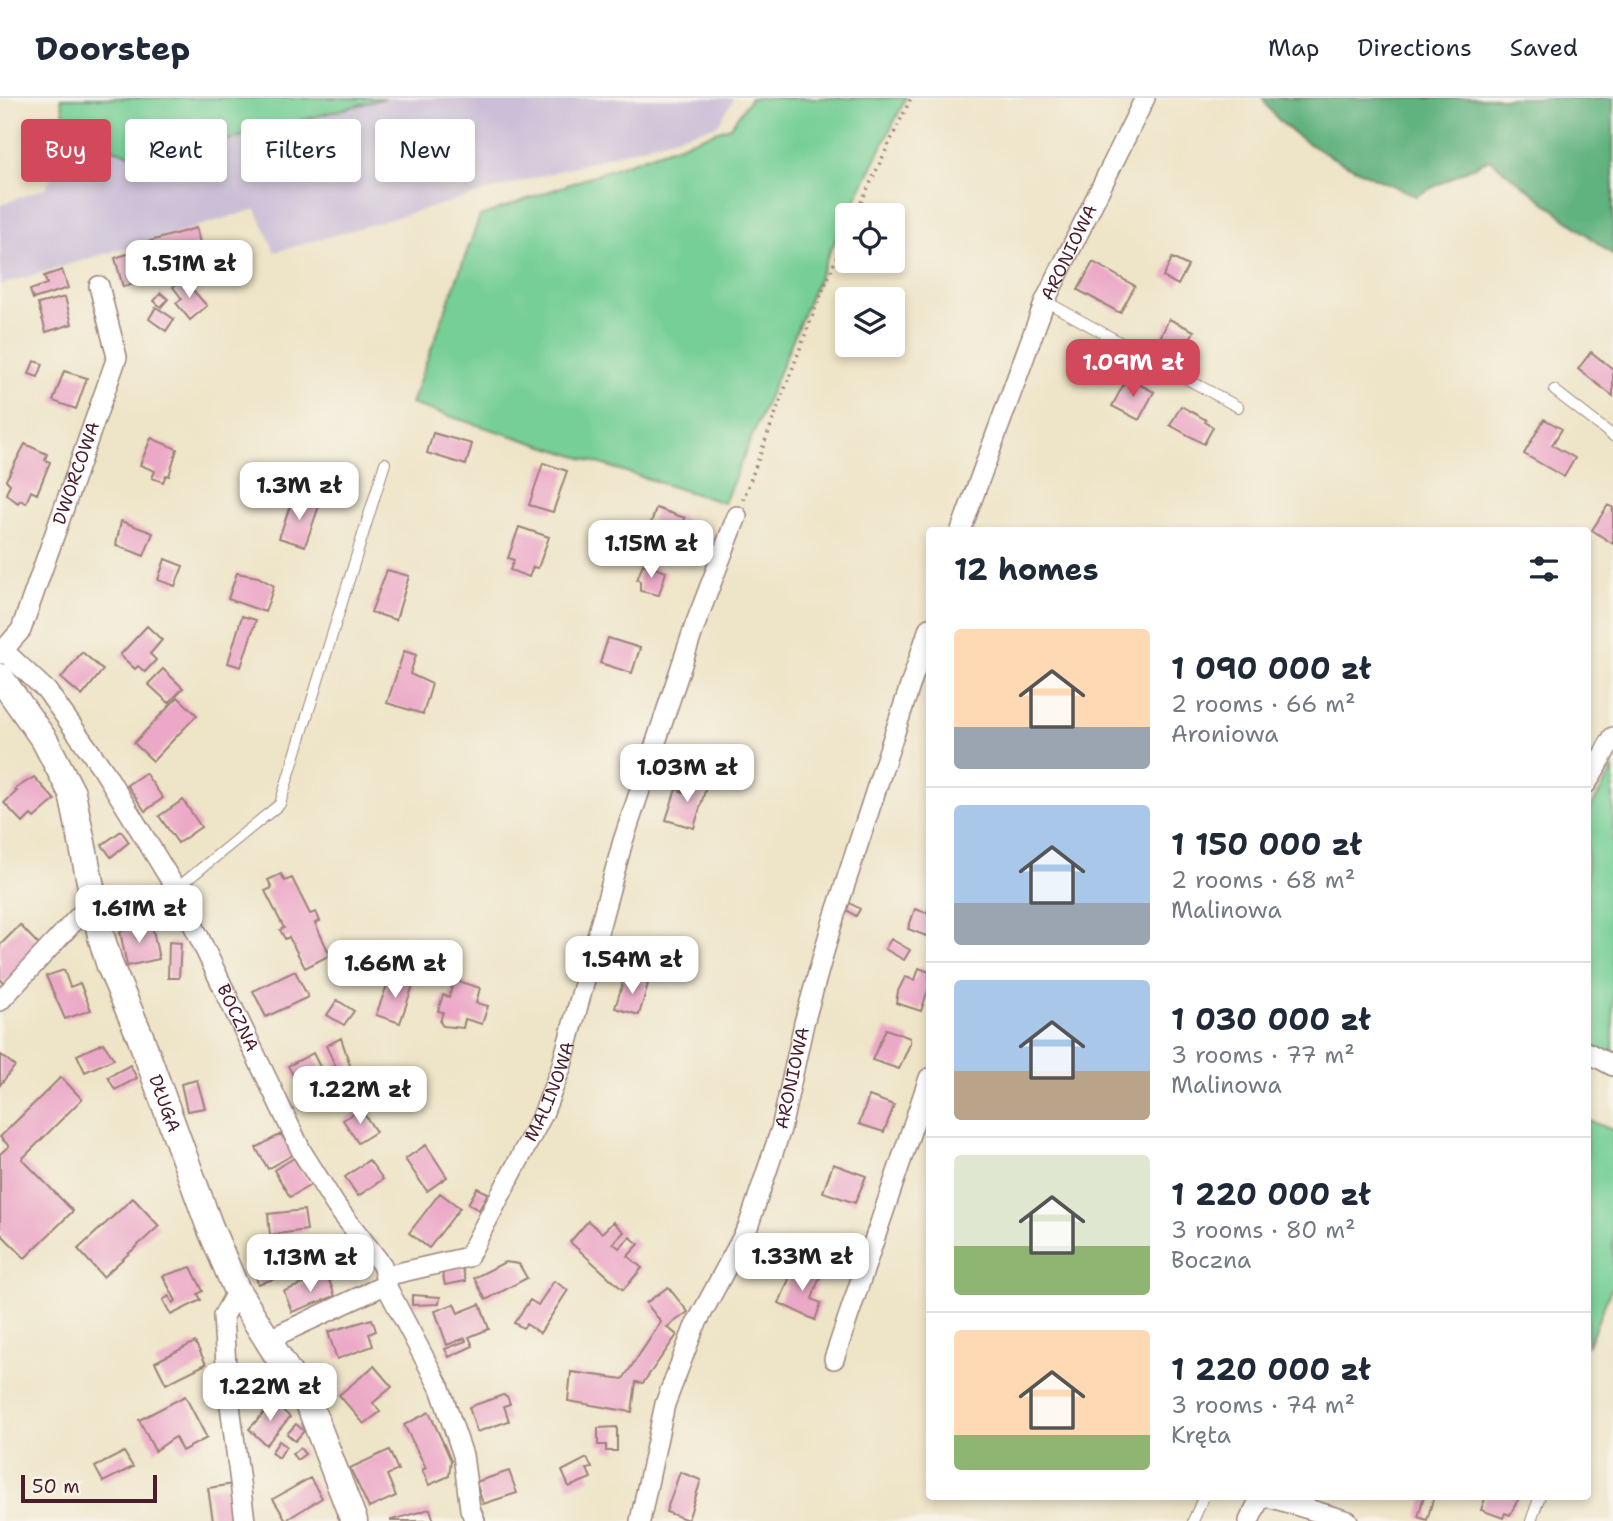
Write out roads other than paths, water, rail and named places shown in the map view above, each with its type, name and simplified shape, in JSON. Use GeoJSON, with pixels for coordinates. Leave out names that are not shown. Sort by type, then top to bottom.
{"type":"FeatureCollection","features":[{"type":"Feature","properties":{"kind":"street","name":"ARONIOWA"},"geometry":{"type":"LineString","coordinates":[[962,527],[1045,301],[1145,98]]}},
{"type":"Feature","properties":{"kind":"street","name":"DWORCOWA"},"geometry":{"type":"LineString","coordinates":[[1,661],[21,630],[117,357],[99,286]]}},
{"type":"Feature","properties":{"kind":"street","name":"MALINOWA"},"geometry":{"type":"LineString","coordinates":[[267,1340],[346,1304],[386,1280],[468,1257],[543,1114],[561,1068],[647,768],[737,516]]}},
{"type":"Feature","properties":{"kind":"street","name":"ARONIOWA"},"geometry":{"type":"LineString","coordinates":[[640,1521],[665,1404],[694,1328],[748,1227],[781,1129],[804,1023],[831,927],[926,637]]}},
{"type":"Feature","properties":{"kind":"street","name":"BOCZNA"},"geometry":{"type":"LineString","coordinates":[[1,661],[47,691],[93,755],[176,889],[302,1152],[336,1206],[382,1265],[386,1280],[440,1388],[463,1455],[470,1509],[475,1521]]}},
{"type":"Feature","properties":{"kind":"street","name":"DŁUGA"},"geometry":{"type":"LineString","coordinates":[[1,661],[72,793],[110,966],[140,1036],[209,1225],[237,1291],[311,1409],[355,1521]]}},
{"type":"Feature","properties":{"kind":"street"},"geometry":{"type":"LineString","coordinates":[[1591,776],[1613,737]]}},
{"type":"Feature","properties":{"kind":"street"},"geometry":{"type":"LineString","coordinates":[[0,1001],[94,900]]}},
{"type":"Feature","properties":{"kind":"street"},"geometry":{"type":"LineString","coordinates":[[1591,1054],[1613,1066]]}},
{"type":"Feature","properties":{"kind":"street"},"geometry":{"type":"LineString","coordinates":[[834,1359],[926,1087]]}},
{"type":"Feature","properties":{"kind":"street"},"geometry":{"type":"LineString","coordinates":[[237,1291],[223,1316],[227,1382],[245,1521]]}},
{"type":"Feature","properties":{"kind":"street"},"geometry":{"type":"LineString","coordinates":[[1249,1521],[1261,1500]]}},
{"type":"Feature","properties":{"kind":"street"},"geometry":{"type":"LineString","coordinates":[[1277,1500],[1348,1521]]}},
{"type":"Feature","properties":{"kind":"lane"},"geometry":{"type":"LineString","coordinates":[[1045,301],[1238,407]]}},
{"type":"Feature","properties":{"kind":"lane"},"geometry":{"type":"LineString","coordinates":[[1554,390],[1613,436]]}},
{"type":"Feature","properties":{"kind":"lane"},"geometry":{"type":"LineString","coordinates":[[176,889],[280,804],[384,463]]}},
{"type":"Feature","properties":{"kind":"lane"},"geometry":{"type":"LineString","coordinates":[[1193,1521],[1202,1500]]}},
{"type":"Feature","properties":{"kind":"lane"},"geometry":{"type":"LineString","coordinates":[[1531,1521],[1539,1500]]}}]}
